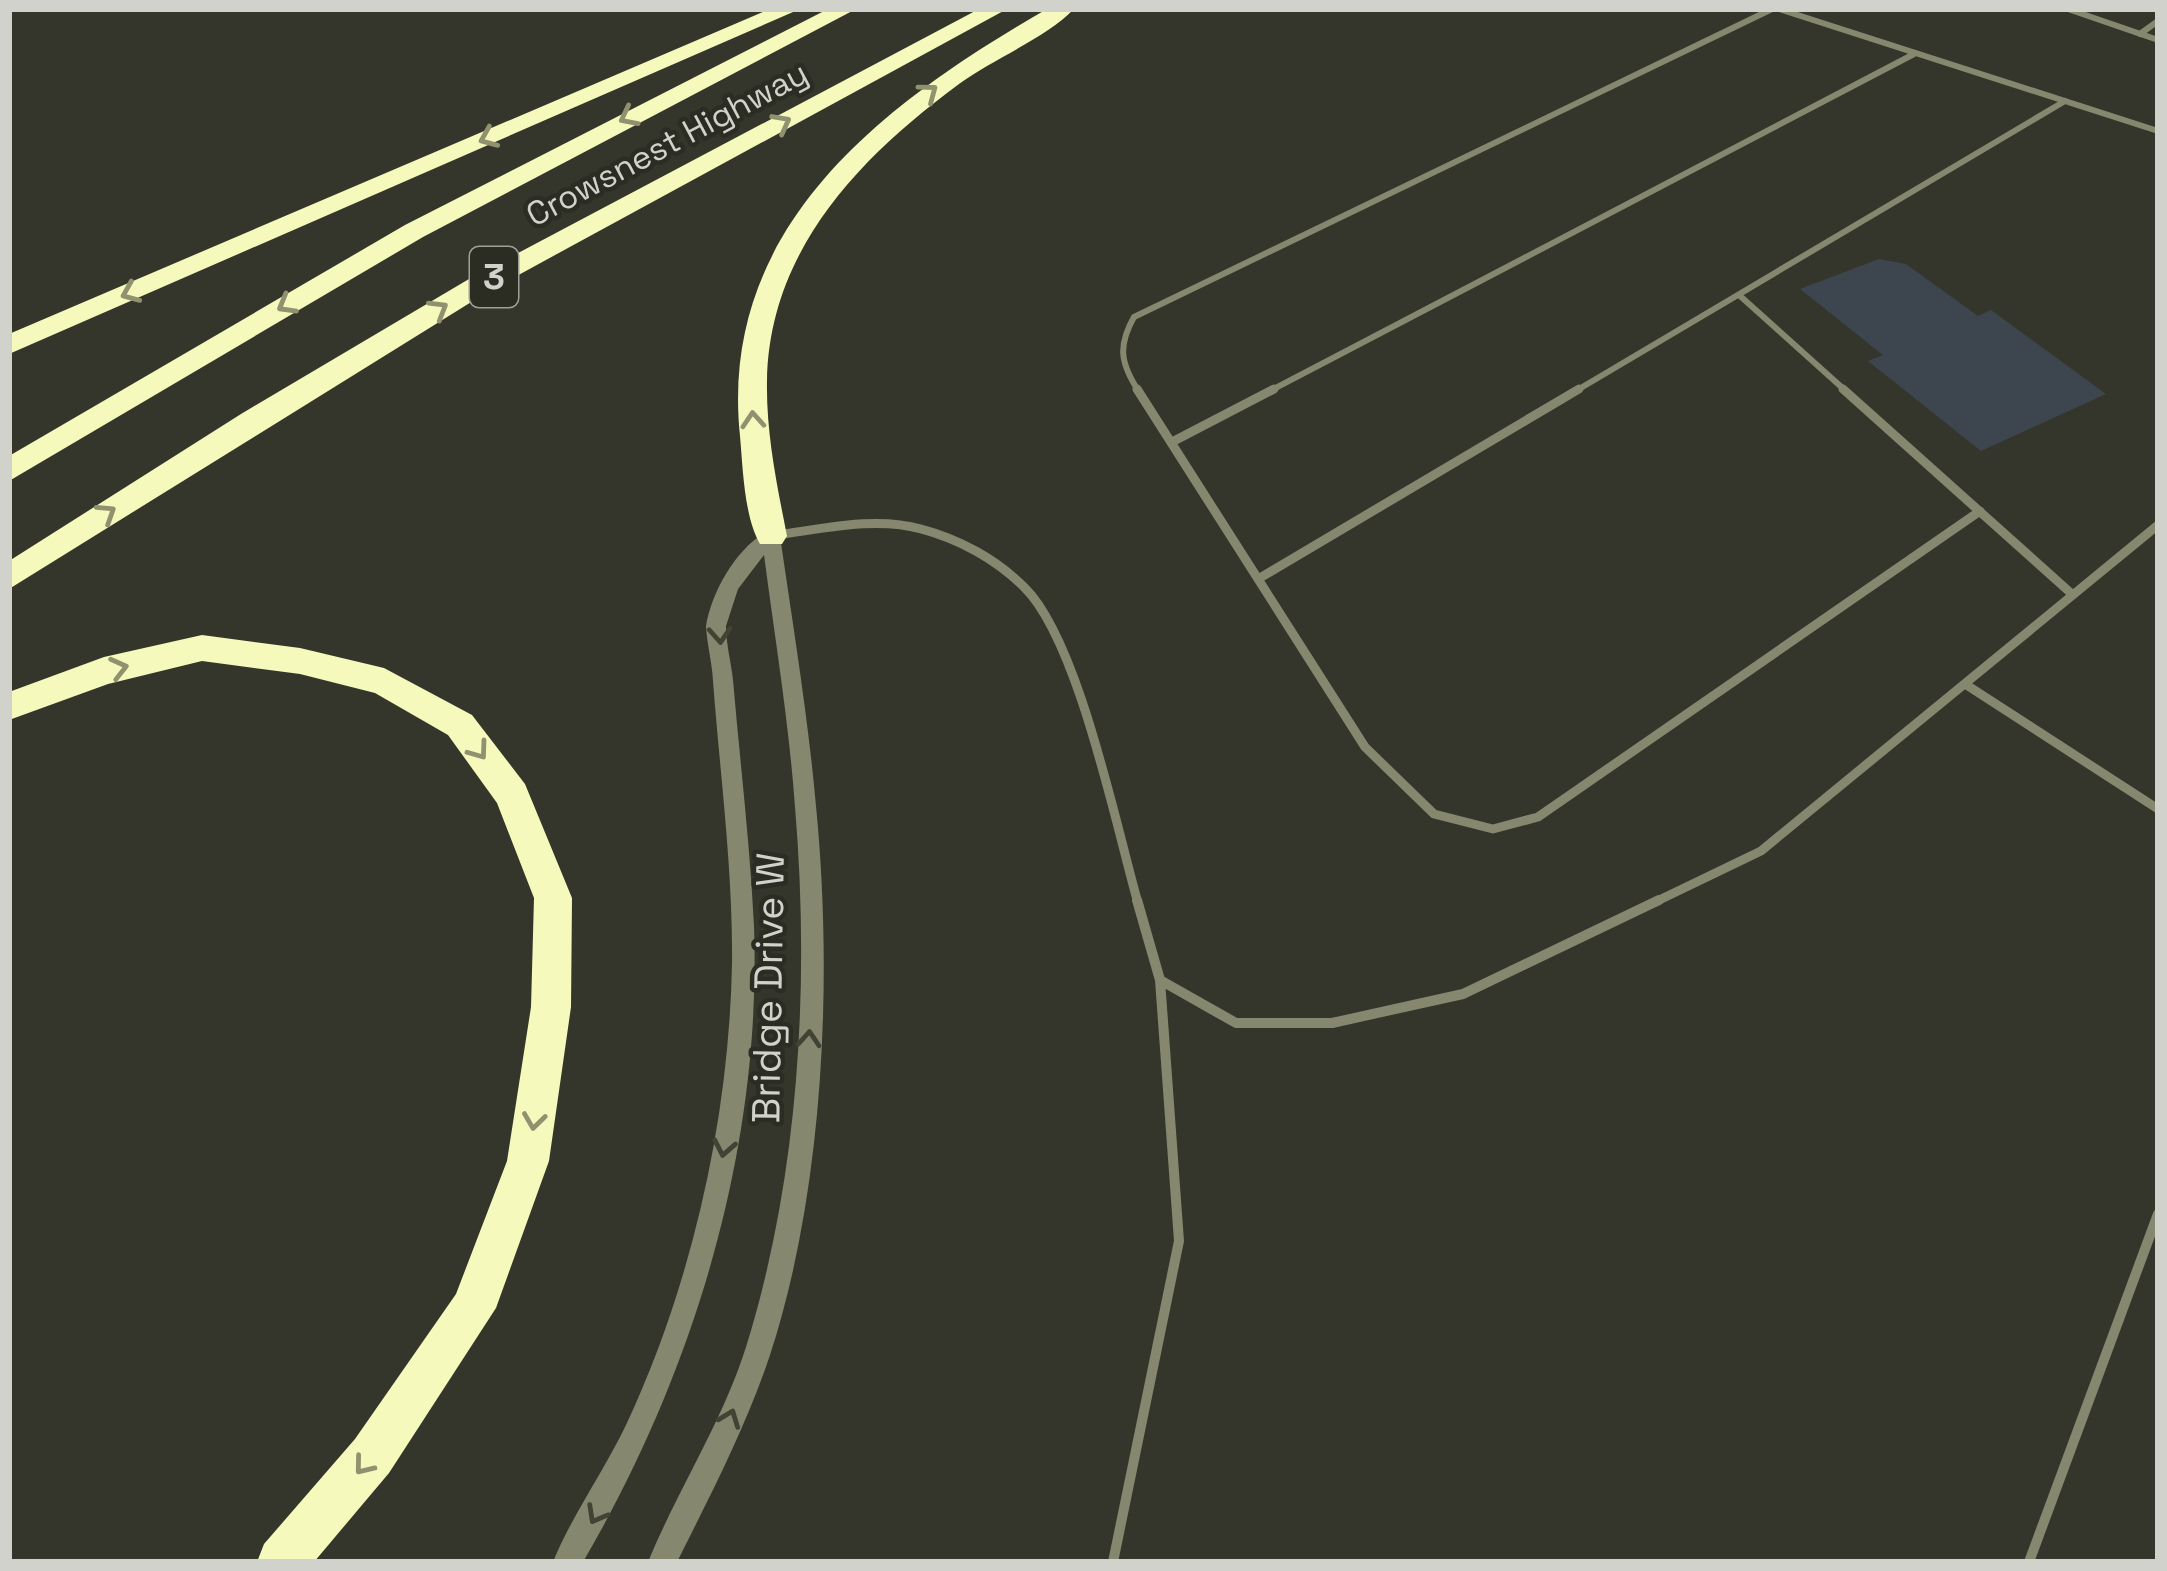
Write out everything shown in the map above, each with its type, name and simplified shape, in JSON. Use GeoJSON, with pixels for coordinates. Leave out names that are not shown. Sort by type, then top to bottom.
{"type":"FeatureCollection","features":[{"type":"Feature","properties":{"kind":"highway"},"geometry":{"type":"LineString","coordinates":[[9,345],[788,9]]}},
{"type":"Feature","properties":{"kind":"highway","name":"Crowsnest Highway"},"geometry":{"type":"LineString","coordinates":[[9,470],[414,231],[845,9]]}},
{"type":"Feature","properties":{"kind":"highway","name":"Crowsnest Highway"},"geometry":{"type":"LineString","coordinates":[[9,577],[251,421],[479,285],[996,9]]}},
{"type":"Feature","properties":{"kind":"highway"},"geometry":{"type":"LineString","coordinates":[[771,536],[751,421],[753,358],[766,300],[792,244],[860,152],[913,104],[968,62],[1063,9]]}},
{"type":"Feature","properties":{"kind":"highway"},"geometry":{"type":"LineString","coordinates":[[9,706],[104,671],[202,648],[300,662],[384,682],[460,725],[512,795],[553,898],[551,1007],[528,1161],[473,1308],[372,1456],[282,1562]]}},
{"type":"Feature","properties":{"kind":"street"},"geometry":{"type":"LineString","coordinates":[[567,1562],[600,1511],[681,1326],[727,1143],[742,998],[738,849],[716,620],[734,575],[771,536]]}},
{"type":"Feature","properties":{"kind":"street","name":"Bridge Drive W"},"geometry":{"type":"LineString","coordinates":[[662,1562],[714,1458],[766,1324],[801,1149],[812,1000],[809,848],[771,536]]}},
{"type":"Feature","properties":{"kind":"lane"},"geometry":{"type":"LineString","coordinates":[[1980,511],[1538,817],[1492,829],[1434,814],[1365,747],[1123,365],[1123,336],[1134,317],[1775,9],[2158,131]]}},
{"type":"Feature","properties":{"kind":"lane"},"geometry":{"type":"LineString","coordinates":[[2068,9],[2158,40]]}},
{"type":"Feature","properties":{"kind":"lane"},"geometry":{"type":"LineString","coordinates":[[2140,34],[2158,21]]}},
{"type":"Feature","properties":{"kind":"lane"},"geometry":{"type":"LineString","coordinates":[[1172,442],[1914,54]]}},
{"type":"Feature","properties":{"kind":"lane"},"geometry":{"type":"LineString","coordinates":[[1258,579],[2065,101]]}},
{"type":"Feature","properties":{"kind":"lane"},"geometry":{"type":"LineString","coordinates":[[1739,295],[2073,596]]}},
{"type":"Feature","properties":{"kind":"lane"},"geometry":{"type":"LineString","coordinates":[[771,536],[864,524],[919,529],[980,552],[1027,590],[1070,665],[1160,980],[1179,1241],[1113,1562]]}},
{"type":"Feature","properties":{"kind":"lane"},"geometry":{"type":"LineString","coordinates":[[1160,980],[1236,1023],[1333,1023],[1463,994],[1761,850],[2158,526]]}},
{"type":"Feature","properties":{"kind":"lane"},"geometry":{"type":"LineString","coordinates":[[1965,684],[2158,809]]}},
{"type":"Feature","properties":{"kind":"lane"},"geometry":{"type":"LineString","coordinates":[[2029,1562],[2158,1214]]}},
{"type":"Feature","properties":{"kind":"building"},"geometry":{"type":"Polygon","coordinates":[[[1879,259],[1906,264],[1978,316],[1991,310],[2106,394],[1981,451],[1868,361],[1883,355],[1800,289],[1879,259]]]}}]}
